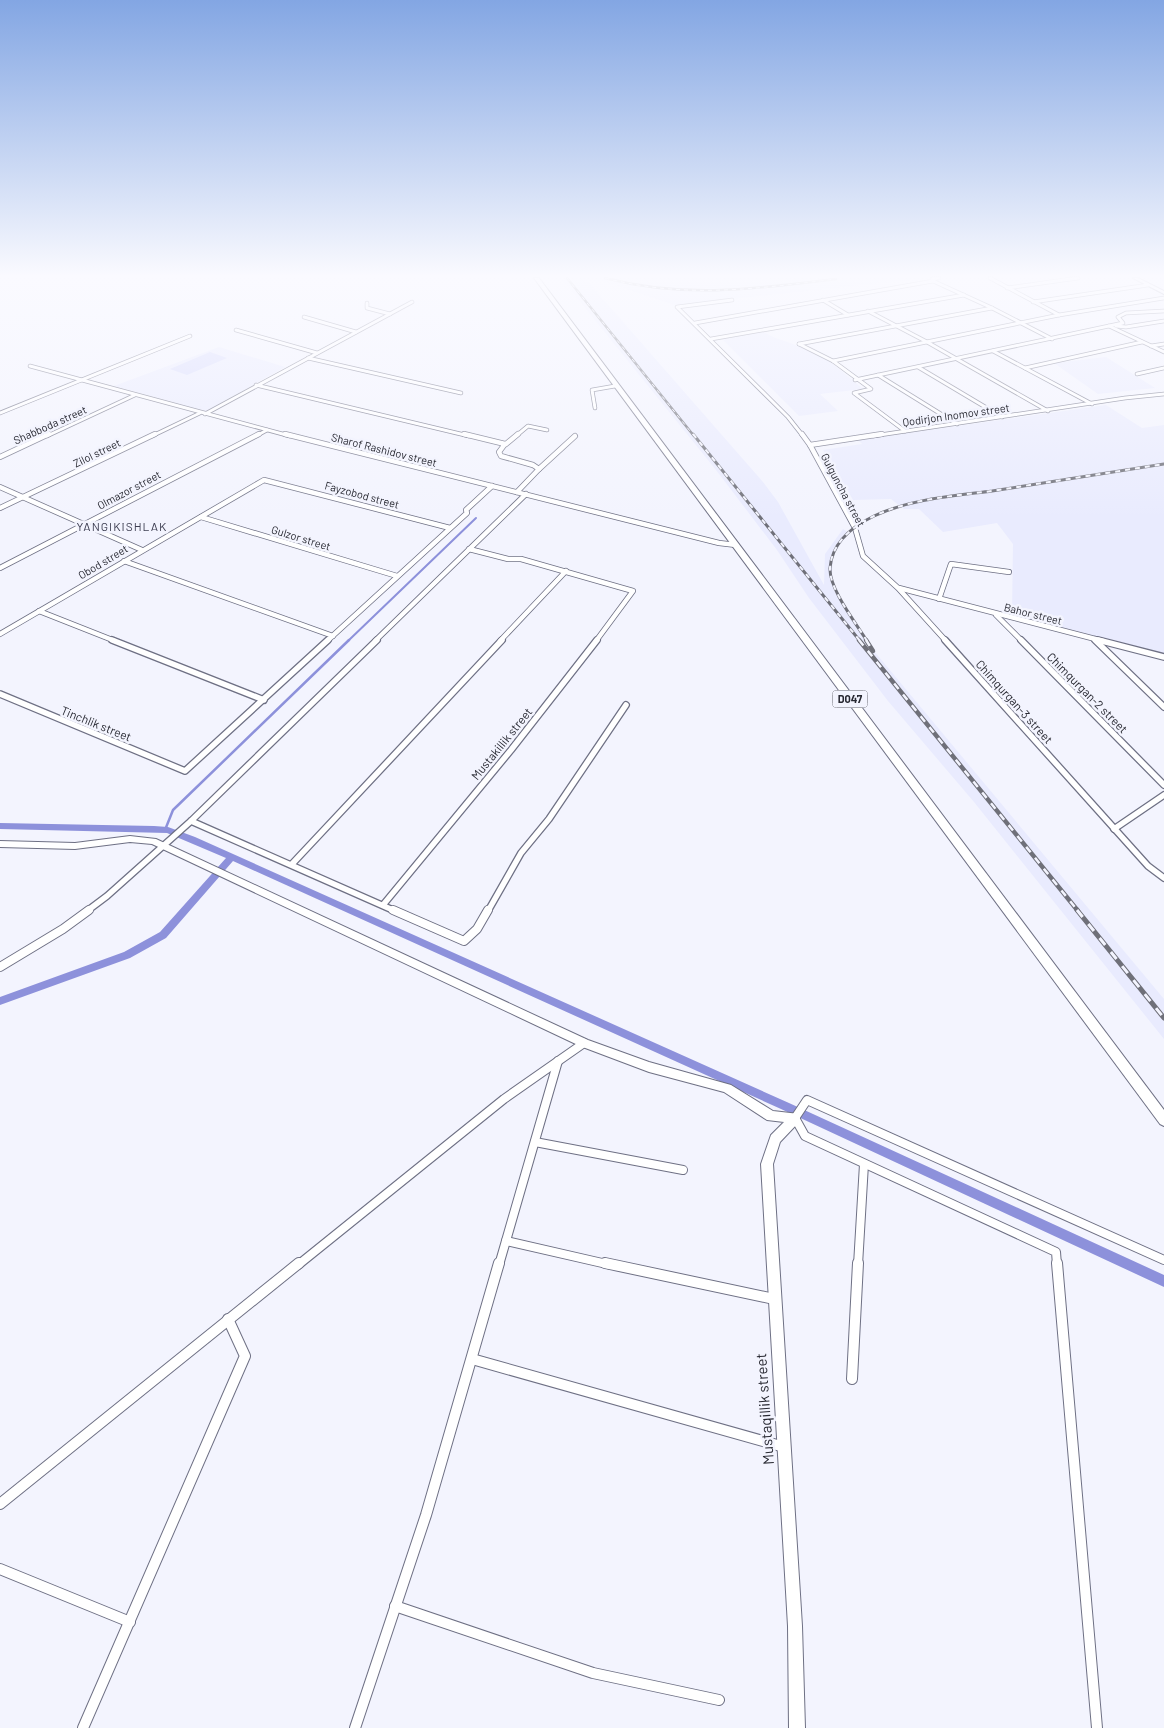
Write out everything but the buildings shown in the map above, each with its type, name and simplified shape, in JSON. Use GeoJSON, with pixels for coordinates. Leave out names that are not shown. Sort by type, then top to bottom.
{"type":"FeatureCollection","features":[{"type":"Feature","properties":{"kind":"main road","name":"D047"},"geometry":{"type":"LineString","coordinates":[[595,359],[1164,1120]]}},
{"type":"Feature","properties":{"kind":"street"},"geometry":{"type":"LineString","coordinates":[[0,413],[132,359]]}},
{"type":"Feature","properties":{"kind":"street","name":"Zilol street"},"geometry":{"type":"LineString","coordinates":[[0,508],[203,413],[307,359]]}},
{"type":"Feature","properties":{"kind":"street"},"geometry":{"type":"LineString","coordinates":[[311,359],[461,393]]}},
{"type":"Feature","properties":{"kind":"street","name":"Gulguncha street"},"geometry":{"type":"LineString","coordinates":[[730,359],[788,417],[810,445],[855,528],[863,556],[898,588]]}},
{"type":"Feature","properties":{"kind":"street"},"geometry":{"type":"LineString","coordinates":[[828,359],[871,389],[854,393],[905,431]]}},
{"type":"Feature","properties":{"kind":"street"},"geometry":{"type":"LineString","coordinates":[[833,361],[845,359]]}},
{"type":"Feature","properties":{"kind":"street"},"geometry":{"type":"LineString","coordinates":[[856,380],[953,359]]}},
{"type":"Feature","properties":{"kind":"street"},"geometry":{"type":"LineString","coordinates":[[957,359],[1048,411]]}},
{"type":"Feature","properties":{"kind":"street"},"geometry":{"type":"LineString","coordinates":[[1007,359],[1092,404]]}},
{"type":"Feature","properties":{"kind":"street"},"geometry":{"type":"LineString","coordinates":[[1025,368],[1067,359]]}},
{"type":"Feature","properties":{"kind":"street","name":"Sharof Rashidov street"},"geometry":{"type":"LineString","coordinates":[[30,366],[267,430],[719,543],[736,545]]}},
{"type":"Feature","properties":{"kind":"street"},"geometry":{"type":"LineString","coordinates":[[918,367],[1002,417]]}},
{"type":"Feature","properties":{"kind":"street"},"geometry":{"type":"LineString","coordinates":[[1136,374],[1164,368]]}},
{"type":"Feature","properties":{"kind":"street"},"geometry":{"type":"LineString","coordinates":[[878,375],[957,424]]}},
{"type":"Feature","properties":{"kind":"street"},"geometry":{"type":"LineString","coordinates":[[256,385],[506,444]]}},
{"type":"Feature","properties":{"kind":"street"},"geometry":{"type":"LineString","coordinates":[[595,408],[592,390],[615,386]]}},
{"type":"Feature","properties":{"kind":"street","name":"Qodirjon Inomov street"},"geometry":{"type":"LineString","coordinates":[[810,445],[1164,394]]}},
{"type":"Feature","properties":{"kind":"street","name":"Shabboda street"},"geometry":{"type":"LineString","coordinates":[[0,457],[135,395]]}},
{"type":"Feature","properties":{"kind":"street"},"geometry":{"type":"LineString","coordinates":[[539,469],[501,456],[499,452],[528,426],[547,430]]}},
{"type":"Feature","properties":{"kind":"street","name":"Olmazor street"},"geometry":{"type":"LineString","coordinates":[[0,568],[267,430]]}},
{"type":"Feature","properties":{"kind":"street"},"geometry":{"type":"LineString","coordinates":[[517,492],[575,436]]}},
{"type":"Feature","properties":{"kind":"street","name":"Obod street"},"geometry":{"type":"LineString","coordinates":[[0,634],[259,482],[269,480]]}},
{"type":"Feature","properties":{"kind":"street","name":"Fayzobod street"},"geometry":{"type":"LineString","coordinates":[[269,480],[450,528]]}},
{"type":"Feature","properties":{"kind":"street"},"geometry":{"type":"LineString","coordinates":[[39,611],[264,700],[450,528],[492,486]]}},
{"type":"Feature","properties":{"kind":"street"},"geometry":{"type":"LineString","coordinates":[[0,487],[142,550]]}},
{"type":"Feature","properties":{"kind":"street"},"geometry":{"type":"LineString","coordinates":[[0,967],[62,929],[107,896],[191,821],[526,494]]}},
{"type":"Feature","properties":{"kind":"street","name":"Gulzor street"},"geometry":{"type":"LineString","coordinates":[[200,517],[397,576]]}},
{"type":"Feature","properties":{"kind":"street"},"geometry":{"type":"LineString","coordinates":[[292,864],[566,571],[521,559],[508,559],[469,549]]}},
{"type":"Feature","properties":{"kind":"street"},"geometry":{"type":"LineString","coordinates":[[124,561],[333,636]]}},
{"type":"Feature","properties":{"kind":"street"},"geometry":{"type":"LineString","coordinates":[[939,599],[951,564],[1009,572]]}},
{"type":"Feature","properties":{"kind":"street","name":"Mustakillik street"},"geometry":{"type":"LineString","coordinates":[[383,905],[483,784],[603,633],[633,591],[566,571]]}},
{"type":"Feature","properties":{"kind":"street","name":"Bahor street"},"geometry":{"type":"LineString","coordinates":[[898,588],[996,615],[1164,657]]}},
{"type":"Feature","properties":{"kind":"street","name":"Chimqurgan-3 street"},"geometry":{"type":"LineString","coordinates":[[898,588],[1114,829],[1148,866],[1164,878]]}},
{"type":"Feature","properties":{"kind":"street","name":"Chimqurgan-2 street"},"geometry":{"type":"LineString","coordinates":[[996,615],[1164,785]]}},
{"type":"Feature","properties":{"kind":"street"},"geometry":{"type":"LineString","coordinates":[[1093,639],[1164,707]]}},
{"type":"Feature","properties":{"kind":"street","name":"Tinchlik street"},"geometry":{"type":"LineString","coordinates":[[0,694],[185,771],[264,700]]}},
{"type":"Feature","properties":{"kind":"street"},"geometry":{"type":"LineString","coordinates":[[191,821],[464,941],[477,929],[521,853],[549,819],[626,705]]}},
{"type":"Feature","properties":{"kind":"street"},"geometry":{"type":"LineString","coordinates":[[1114,829],[1164,795]]}},
{"type":"Feature","properties":{"kind":"street"},"geometry":{"type":"LineString","coordinates":[[0,844],[76,846],[130,839],[153,841],[584,1043],[649,1067],[727,1088],[771,1116],[795,1118],[805,1136],[1056,1252],[1097,1728]]}},
{"type":"Feature","properties":{"kind":"street"},"geometry":{"type":"LineString","coordinates":[[0,1504],[504,1099],[584,1043]]}},
{"type":"Feature","properties":{"kind":"street"},"geometry":{"type":"LineString","coordinates":[[355,1728],[426,1516],[558,1061]]}},
{"type":"Feature","properties":{"kind":"street","name":"Mustaqillik street"},"geometry":{"type":"LineString","coordinates":[[797,1728],[796,1626],[767,1164],[775,1139],[795,1118],[807,1100],[1164,1260]]}},
{"type":"Feature","properties":{"kind":"street"},"geometry":{"type":"LineString","coordinates":[[535,1142],[683,1170]]}},
{"type":"Feature","properties":{"kind":"street"},"geometry":{"type":"LineString","coordinates":[[852,1379],[864,1164]]}},
{"type":"Feature","properties":{"kind":"street"},"geometry":{"type":"LineString","coordinates":[[506,1241],[774,1299]]}},
{"type":"Feature","properties":{"kind":"street"},"geometry":{"type":"LineString","coordinates":[[82,1728],[245,1356],[228,1319]]}},
{"type":"Feature","properties":{"kind":"street"},"geometry":{"type":"LineString","coordinates":[[472,1358],[784,1447]]}},
{"type":"Feature","properties":{"kind":"street"},"geometry":{"type":"LineString","coordinates":[[0,1569],[130,1622]]}},
{"type":"Feature","properties":{"kind":"street"},"geometry":{"type":"LineString","coordinates":[[396,1606],[593,1673],[719,1700]]}},
{"type":"Feature","properties":{"kind":"shaded area"},"geometry":{"type":"Polygon","coordinates":[[[188,359],[257,359],[285,367],[206,411],[114,386],[188,359]]]}},
{"type":"Feature","properties":{"kind":"shaded area"},"geometry":{"type":"Polygon","coordinates":[[[194,359],[225,359],[187,375],[170,369],[194,359]]]}},
{"type":"Feature","properties":{"kind":"shaded area"},"geometry":{"type":"Polygon","coordinates":[[[626,359],[655,359],[763,482],[778,502],[824,585],[825,554],[843,529],[849,533],[837,548],[833,557],[832,572],[834,590],[855,624],[869,645],[1164,999],[1164,1039],[974,802],[888,701],[809,598],[777,550],[716,470],[626,359]]]}},
{"type":"Feature","properties":{"kind":"shaded area"},"geometry":{"type":"Polygon","coordinates":[[[742,359],[827,359],[863,389],[820,394],[838,411],[799,416],[742,359]]]}},
{"type":"Feature","properties":{"kind":"shaded area"},"geometry":{"type":"Polygon","coordinates":[[[1109,359],[1155,388],[1098,394],[1054,363],[1109,359]]]}},
{"type":"Feature","properties":{"kind":"shaded area"},"geometry":{"type":"Polygon","coordinates":[[[1106,405],[1142,428],[1164,425],[1164,653],[1012,615],[1013,544],[997,523],[943,532],[919,509],[904,509],[891,499],[853,500],[823,450],[862,444],[858,440],[1106,405]]]}},
{"type":"Feature","properties":{"kind":"waterway"},"geometry":{"type":"LineString","coordinates":[[348,641],[476,518]]}},
{"type":"Feature","properties":{"kind":"waterway"},"geometry":{"type":"LineString","coordinates":[[165,830],[173,810],[349,640]]}},
{"type":"Feature","properties":{"kind":"waterway"},"geometry":{"type":"LineString","coordinates":[[0,826],[168,830],[232,857]]}},
{"type":"Feature","properties":{"kind":"waterway"},"geometry":{"type":"LineString","coordinates":[[0,1001],[127,955],[163,935],[232,857]]}},
{"type":"Feature","properties":{"kind":"waterway"},"geometry":{"type":"LineString","coordinates":[[232,857],[785,1106],[1164,1281]]}},
{"type":"Feature","properties":{"kind":"railway"},"geometry":{"type":"LineString","coordinates":[[632,359],[694,436]]}},
{"type":"Feature","properties":{"kind":"railway"},"geometry":{"type":"LineString","coordinates":[[693,434],[860,641]]}},
{"type":"Feature","properties":{"kind":"railway"},"geometry":{"type":"LineString","coordinates":[[867,641],[838,596],[830,568],[839,543],[851,530],[866,520],[888,510],[932,499],[1164,464]]}},
{"type":"Feature","properties":{"kind":"railway"},"geometry":{"type":"LineString","coordinates":[[859,640],[1078,911]]}},
{"type":"Feature","properties":{"kind":"railway"},"geometry":{"type":"LineString","coordinates":[[866,640],[873,651]]}},
{"type":"Feature","properties":{"kind":"railway"},"geometry":{"type":"LineString","coordinates":[[1077,910],[1164,1018]]}},
{"type":"Feature","properties":{"kind":"district","name":"YANGIKISHLAK"},"geometry":{"type":"Point","coordinates":[122,527]}}]}
